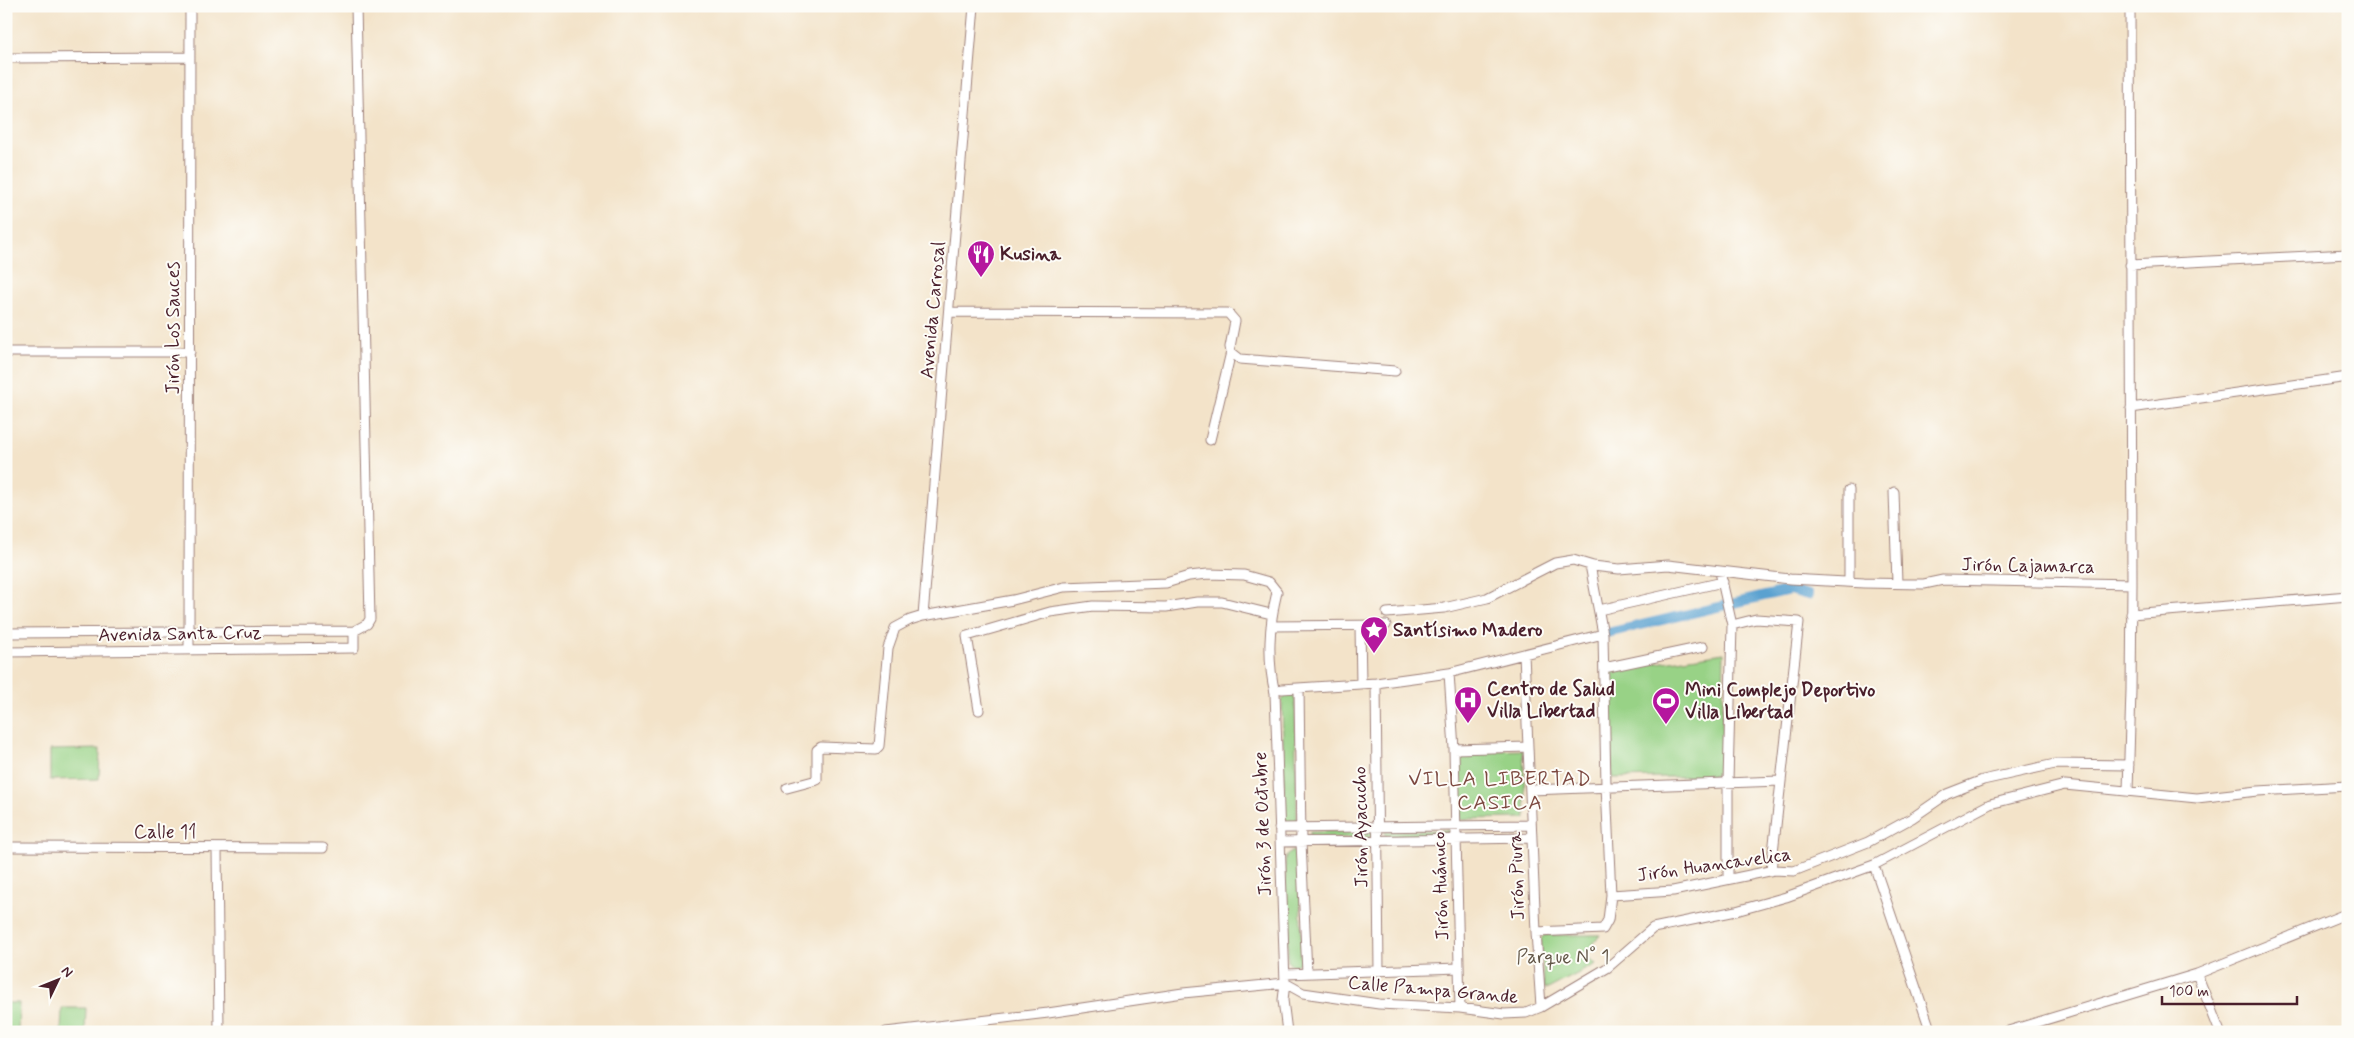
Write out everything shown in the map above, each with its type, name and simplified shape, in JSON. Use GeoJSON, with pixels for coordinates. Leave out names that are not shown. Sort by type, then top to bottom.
{"type":"FeatureCollection","features":[{"type":"Feature","properties":{"kind":"street","name":"Jirón Los Sauces"},"geometry":{"type":"LineString","coordinates":[[189,650],[190,6]]}},
{"type":"Feature","properties":{"kind":"street"},"geometry":{"type":"LineString","coordinates":[[354,631],[366,624],[370,619],[371,596],[356,6]]}},
{"type":"Feature","properties":{"kind":"street","name":"Avenida Carrosal"},"geometry":{"type":"LineString","coordinates":[[923,616],[974,6]]}},
{"type":"Feature","properties":{"kind":"street"},"geometry":{"type":"LineString","coordinates":[[2128,791],[2132,584],[2130,6]]}},
{"type":"Feature","properties":{"kind":"street"},"geometry":{"type":"LineString","coordinates":[[6,58],[190,57]]}},
{"type":"Feature","properties":{"kind":"street"},"geometry":{"type":"LineString","coordinates":[[2130,265],[2348,254]]}},
{"type":"Feature","properties":{"kind":"street"},"geometry":{"type":"LineString","coordinates":[[949,312],[1228,313],[1232,315],[1235,322],[1210,440]]}},
{"type":"Feature","properties":{"kind":"street"},"geometry":{"type":"LineString","coordinates":[[6,352],[190,352]]}},
{"type":"Feature","properties":{"kind":"street"},"geometry":{"type":"LineString","coordinates":[[1230,352],[1240,359],[1395,371]]}},
{"type":"Feature","properties":{"kind":"street"},"geometry":{"type":"LineString","coordinates":[[2131,408],[2348,377]]}},
{"type":"Feature","properties":{"kind":"street"},"geometry":{"type":"LineString","coordinates":[[1849,490],[1849,582]]}},
{"type":"Feature","properties":{"kind":"street"},"geometry":{"type":"LineString","coordinates":[[1894,492],[1897,583]]}},
{"type":"Feature","properties":{"kind":"street","name":"Jirón Cajamarca"},"geometry":{"type":"LineString","coordinates":[[1387,613],[1444,608],[1487,598],[1555,563],[1573,560],[1590,565],[1619,569],[1668,565],[1720,572],[1849,582],[1924,584],[1943,580],[2132,584]]}},
{"type":"Feature","properties":{"kind":"street"},"geometry":{"type":"LineString","coordinates":[[1536,932],[1603,929],[1608,920],[1610,895],[1603,634],[1590,565]]}},
{"type":"Feature","properties":{"kind":"street"},"geometry":{"type":"LineString","coordinates":[[1720,572],[1732,625],[1728,782],[1728,878]]}},
{"type":"Feature","properties":{"kind":"street","name":"Jirón 3 de Octubre"},"geometry":{"type":"LineString","coordinates":[[923,616],[1012,600],[1064,587],[1166,583],[1190,576],[1208,574],[1244,575],[1269,582],[1277,592],[1271,614],[1270,675],[1275,693],[1285,978],[1283,1000],[1286,1032]]}},
{"type":"Feature","properties":{"kind":"street"},"geometry":{"type":"LineString","coordinates":[[1599,610],[1723,582]]}},
{"type":"Feature","properties":{"kind":"street"},"geometry":{"type":"LineString","coordinates":[[2131,614],[2348,596]]}},
{"type":"Feature","properties":{"kind":"street"},"geometry":{"type":"LineString","coordinates":[[979,710],[967,636],[1050,612],[1092,606],[1166,608],[1197,602],[1222,602],[1271,614]]}},
{"type":"Feature","properties":{"kind":"street"},"geometry":{"type":"LineString","coordinates":[[787,788],[817,780],[817,750],[821,747],[876,749],[879,746],[888,648],[892,632],[902,623],[923,616]]}},
{"type":"Feature","properties":{"kind":"street"},"geometry":{"type":"LineString","coordinates":[[1732,625],[1756,619],[1800,622],[1770,870]]}},
{"type":"Feature","properties":{"kind":"street"},"geometry":{"type":"LineString","coordinates":[[1271,626],[1386,625]]}},
{"type":"Feature","properties":{"kind":"street"},"geometry":{"type":"LineString","coordinates":[[1360,626],[1361,684]]}},
{"type":"Feature","properties":{"kind":"street","name":"Avenida Santa Cruz"},"geometry":{"type":"LineString","coordinates":[[6,633],[354,631],[354,648],[6,652]]}},
{"type":"Feature","properties":{"kind":"street"},"geometry":{"type":"LineString","coordinates":[[1282,689],[1376,683],[1449,673],[1603,634]]}},
{"type":"Feature","properties":{"kind":"street"},"geometry":{"type":"LineString","coordinates":[[1604,668],[1703,647]]}},
{"type":"Feature","properties":{"kind":"street","name":"Jirón Piura"},"geometry":{"type":"LineString","coordinates":[[1524,654],[1541,1007]]}},
{"type":"Feature","properties":{"kind":"street","name":"Jirón Huánuco"},"geometry":{"type":"LineString","coordinates":[[1449,673],[1454,749],[1460,1008]]}},
{"type":"Feature","properties":{"kind":"street","name":"Jirón Ayacucho"},"geometry":{"type":"LineString","coordinates":[[1376,683],[1379,971]]}},
{"type":"Feature","properties":{"kind":"street","name":"Jirón 3 de Octubre"},"geometry":{"type":"LineString","coordinates":[[1299,688],[1301,828],[1307,973]]}},
{"type":"Feature","properties":{"kind":"street"},"geometry":{"type":"LineString","coordinates":[[1454,749],[1528,747]]}},
{"type":"Feature","properties":{"kind":"street","name":"Jirón Huancavelica"},"geometry":{"type":"LineString","coordinates":[[1610,895],[1672,891],[1770,870],[1794,871],[1868,842],[1912,818],[1947,794],[1983,780],[2054,764],[2129,765]]}},
{"type":"Feature","properties":{"kind":"street"},"geometry":{"type":"LineString","coordinates":[[1530,790],[1780,781]]}},
{"type":"Feature","properties":{"kind":"street","name":"Calle Pampa Grande"},"geometry":{"type":"LineString","coordinates":[[1285,978],[1303,993],[1379,1004],[1460,1008],[1504,1014],[1526,1013],[1541,1007],[1607,968],[1653,928],[1736,911],[1786,898],[1874,865],[1990,804],[2065,786],[2197,798],[2258,791],[2348,786]]}},
{"type":"Feature","properties":{"kind":"street"},"geometry":{"type":"LineString","coordinates":[[1279,828],[1531,825]]}},
{"type":"Feature","properties":{"kind":"street"},"geometry":{"type":"LineString","coordinates":[[1280,842],[1532,838]]}},
{"type":"Feature","properties":{"kind":"street","name":"Calle 11"},"geometry":{"type":"LineString","coordinates":[[6,848],[323,848]]}},
{"type":"Feature","properties":{"kind":"street"},"geometry":{"type":"LineString","coordinates":[[217,849],[219,1032]]}},
{"type":"Feature","properties":{"kind":"street"},"geometry":{"type":"LineString","coordinates":[[1874,865],[1931,1032]]}},
{"type":"Feature","properties":{"kind":"street"},"geometry":{"type":"LineString","coordinates":[[2005,1032],[2197,974],[2348,913]]}},
{"type":"Feature","properties":{"kind":"street"},"geometry":{"type":"LineString","coordinates":[[886,1032],[1048,1014],[1307,973],[1460,968]]}},
{"type":"Feature","properties":{"kind":"street"},"geometry":{"type":"LineString","coordinates":[[2197,974],[2220,1032]]}},
{"type":"Feature","properties":{"kind":"green space","name":"Mini Complejo Deportivo Villa Libertad"},"geometry":{"type":"Polygon","coordinates":[[[1724,653],[1721,776],[1612,778],[1608,674],[1610,670],[1724,653]]]}},
{"type":"Feature","properties":{"kind":"green space"},"geometry":{"type":"Polygon","coordinates":[[[1288,694],[1292,694],[1295,698],[1297,821],[1287,823],[1285,820],[1282,700],[1288,694]]]}},
{"type":"Feature","properties":{"kind":"green space"},"geometry":{"type":"Polygon","coordinates":[[[100,749],[99,779],[50,780],[50,750],[100,749]]]}},
{"type":"Feature","properties":{"kind":"green space"},"geometry":{"type":"Polygon","coordinates":[[[1523,750],[1526,818],[1460,819],[1458,752],[1523,750]]]}},
{"type":"Feature","properties":{"kind":"green space"},"geometry":{"type":"Polygon","coordinates":[[[1448,830],[1449,836],[1385,837],[1385,831],[1448,830]]]}},
{"type":"Feature","properties":{"kind":"green space"},"geometry":{"type":"Polygon","coordinates":[[[1373,831],[1373,837],[1310,838],[1310,832],[1373,831]]]}},
{"type":"Feature","properties":{"kind":"green space"},"geometry":{"type":"Polygon","coordinates":[[[1293,851],[1298,853],[1299,857],[1302,960],[1298,964],[1293,965],[1288,962],[1285,864],[1286,856],[1293,851]]]}},
{"type":"Feature","properties":{"kind":"green space","name":"Parque N° 1"},"geometry":{"type":"Polygon","coordinates":[[[1544,935],[1600,935],[1585,955],[1596,964],[1548,989],[1544,988],[1541,939],[1544,935]]]}},
{"type":"Feature","properties":{"kind":"green space"},"geometry":{"type":"Polygon","coordinates":[[[6,1003],[19,1003],[18,1032],[6,1032],[6,1003]]]}},
{"type":"Feature","properties":{"kind":"green space"},"geometry":{"type":"Polygon","coordinates":[[[62,1008],[86,1008],[85,1032],[61,1032],[62,1008]]]}},
{"type":"Feature","properties":{"kind":"waterway"},"geometry":{"type":"LineString","coordinates":[[1603,634],[1790,590],[1808,595]]}},
{"type":"Feature","properties":{"kind":"place","name":"Kusina"},"geometry":{"type":"Point","coordinates":[981,278]}},
{"type":"Feature","properties":{"kind":"place","name":"Santísimo Madero"},"geometry":{"type":"Point","coordinates":[1374,654]}},
{"type":"Feature","properties":{"kind":"place","name":"Centro de Salud Villa Libertad"},"geometry":{"type":"Point","coordinates":[1468,724]}},
{"type":"Feature","properties":{"kind":"place","name":"Mini Complejo Deportivo Villa Libertad"},"geometry":{"type":"Point","coordinates":[1666,725]}},
{"type":"Feature","properties":{"kind":"district","name":"VILLA LIBERTAD CASICA"},"geometry":{"type":"Point","coordinates":[1500,791]}}]}
